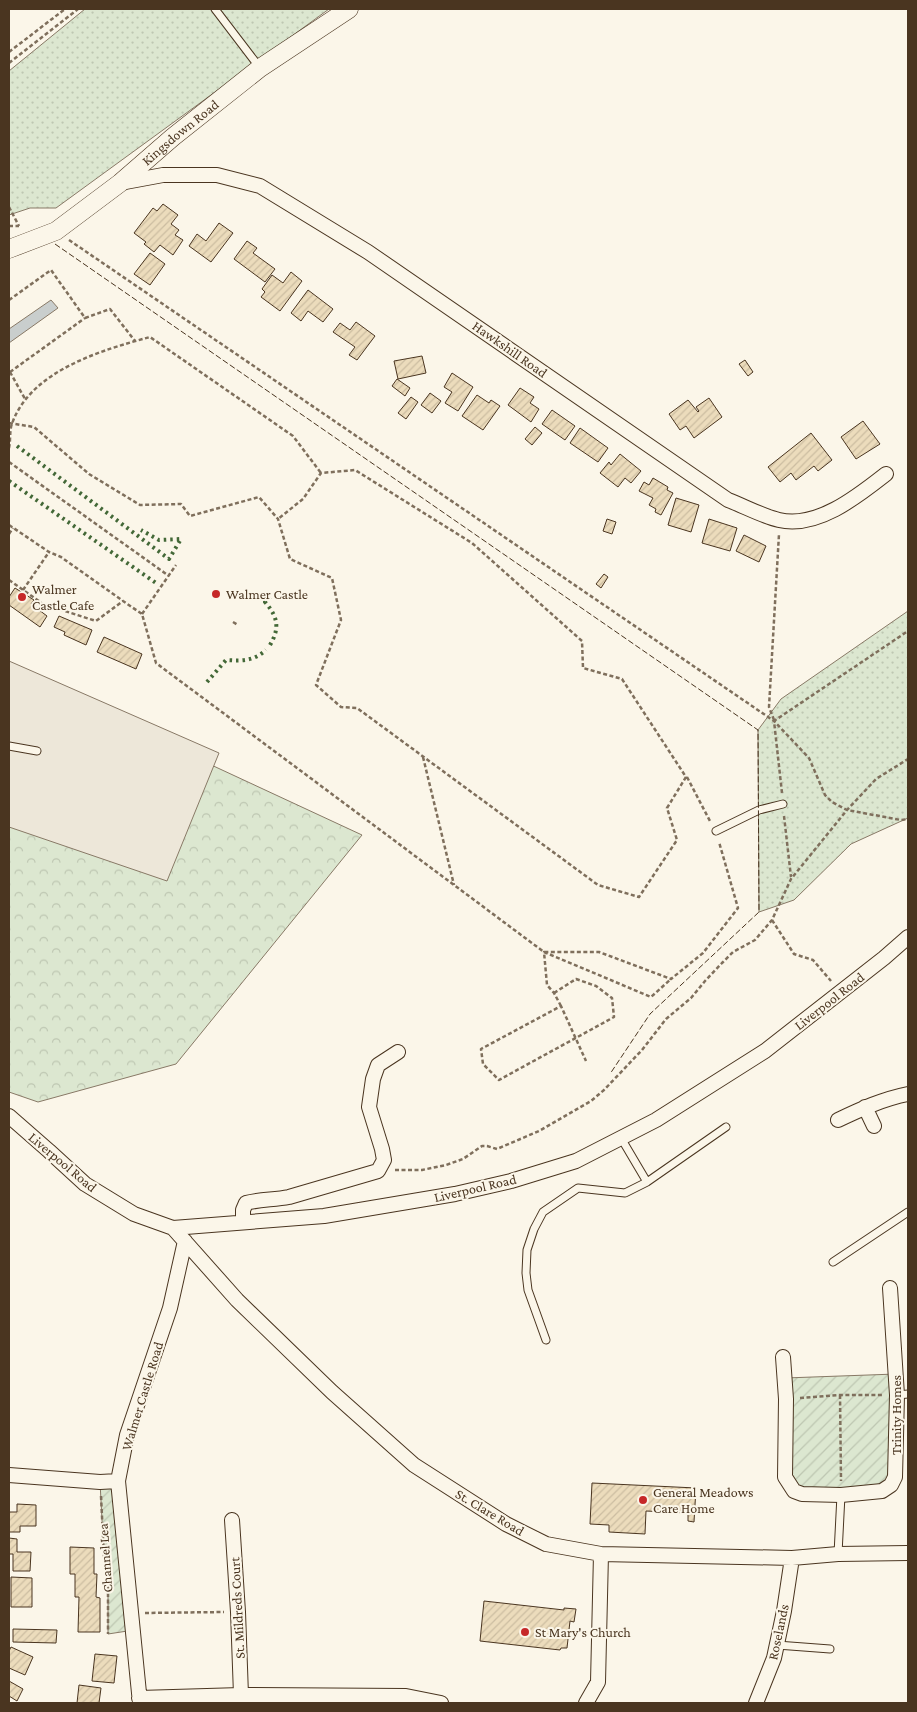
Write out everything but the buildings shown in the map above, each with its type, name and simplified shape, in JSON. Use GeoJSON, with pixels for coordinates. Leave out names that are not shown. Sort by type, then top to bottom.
{"type":"FeatureCollection","features":[{"type":"Feature","properties":{"kind":"street","name":"Kingsdown Road"},"geometry":{"type":"LineString","coordinates":[[9,249],[56,231],[120,183],[260,68],[349,9]]}},
{"type":"Feature","properties":{"kind":"street","name":"Hawkshill Road"},"geometry":{"type":"LineString","coordinates":[[120,183],[163,174],[216,175],[260,186],[368,252],[728,500],[780,520],[796,521],[824,515],[854,500],[886,474]]}},
{"type":"Feature","properties":{"kind":"street","name":"Liverpool Road"},"geometry":{"type":"LineString","coordinates":[[9,1116],[85,1184],[134,1214],[172,1228],[324,1216],[455,1194],[511,1181],[576,1161],[656,1120],[765,1051],[908,938]]}},
{"type":"Feature","properties":{"kind":"street"},"geometry":{"type":"LineString","coordinates":[[243,1222],[243,1210],[246,1203],[254,1200],[275,1200],[289,1197],[378,1171],[384,1160],[369,1107],[372,1079],[378,1065],[398,1052]]}},
{"type":"Feature","properties":{"kind":"street"},"geometry":{"type":"LineString","coordinates":[[838,1120],[865,1107],[892,1097],[908,1094]]}},
{"type":"Feature","properties":{"kind":"street"},"geometry":{"type":"LineString","coordinates":[[865,1107],[874,1126]]}},
{"type":"Feature","properties":{"kind":"street","name":"St. Clare Road"},"geometry":{"type":"LineString","coordinates":[[172,1228],[237,1300],[332,1392],[414,1465],[506,1524],[546,1544],[601,1554],[792,1558],[838,1554],[908,1553]]}},
{"type":"Feature","properties":{"kind":"street","name":"Walmer Castle Road"},"geometry":{"type":"LineString","coordinates":[[139,1701],[118,1481],[127,1435],[170,1308],[185,1241]]}},
{"type":"Feature","properties":{"kind":"street","name":"Trinity Homes"},"geometry":{"type":"LineString","coordinates":[[783,1357],[786,1399],[785,1477],[794,1491],[802,1494],[841,1495],[882,1491],[891,1485],[895,1477],[902,1394],[890,1288]]}},
{"type":"Feature","properties":{"kind":"street"},"geometry":{"type":"LineString","coordinates":[[9,1475],[100,1482],[118,1481]]}},
{"type":"Feature","properties":{"kind":"street","name":"St. Mildreds Court"},"geometry":{"type":"LineString","coordinates":[[231,1521],[242,1695]]}},
{"type":"Feature","properties":{"kind":"street"},"geometry":{"type":"LineString","coordinates":[[586,1703],[598,1682],[601,1554]]}},
{"type":"Feature","properties":{"kind":"street","name":"Roselands"},"geometry":{"type":"LineString","coordinates":[[756,1703],[774,1658],[792,1558]]}},
{"type":"Feature","properties":{"kind":"street"},"geometry":{"type":"LineString","coordinates":[[139,1701],[242,1695],[406,1696],[441,1703]]}},
{"type":"Feature","properties":{"kind":"lane"},"geometry":{"type":"LineString","coordinates":[[216,9],[260,68]]}},
{"type":"Feature","properties":{"kind":"lane"},"geometry":{"type":"LineString","coordinates":[[9,746],[38,751]]}},
{"type":"Feature","properties":{"kind":"lane"},"geometry":{"type":"LineString","coordinates":[[716,831],[759,810],[783,804]]}},
{"type":"Feature","properties":{"kind":"lane"},"geometry":{"type":"LineString","coordinates":[[546,1340],[528,1290],[526,1273],[527,1250],[534,1229],[543,1212],[562,1197],[578,1188],[626,1193],[647,1182],[726,1127]]}},
{"type":"Feature","properties":{"kind":"lane"},"geometry":{"type":"LineString","coordinates":[[621,1138],[647,1182]]}},
{"type":"Feature","properties":{"kind":"lane"},"geometry":{"type":"LineString","coordinates":[[833,1262],[908,1212]]}},
{"type":"Feature","properties":{"kind":"lane"},"geometry":{"type":"LineString","coordinates":[[838,1554],[841,1495]]}},
{"type":"Feature","properties":{"kind":"lane"},"geometry":{"type":"LineString","coordinates":[[777,1645],[830,1649]]}},
{"type":"Feature","properties":{"kind":"path"},"geometry":{"type":"LineString","coordinates":[[9,52],[65,9]]}},
{"type":"Feature","properties":{"kind":"path"},"geometry":{"type":"LineString","coordinates":[[9,63],[78,9]]}},
{"type":"Feature","properties":{"kind":"path"},"geometry":{"type":"LineString","coordinates":[[9,207],[19,226]]}},
{"type":"Feature","properties":{"kind":"path"},"geometry":{"type":"LineString","coordinates":[[56,231],[774,721],[809,758],[825,795],[832,802],[847,810],[901,820],[908,819]]}},
{"type":"Feature","properties":{"kind":"path"},"geometry":{"type":"LineString","coordinates":[[9,300],[51,270],[85,318]]}},
{"type":"Feature","properties":{"kind":"path"},"geometry":{"type":"LineString","coordinates":[[25,399],[9,371],[85,318],[110,309],[136,341]]}},
{"type":"Feature","properties":{"kind":"path"},"geometry":{"type":"LineString","coordinates":[[9,448],[10,423],[25,399],[46,380],[90,356],[150,337],[293,436],[321,473]]}},
{"type":"Feature","properties":{"kind":"path"},"geometry":{"type":"LineString","coordinates":[[10,423],[34,428],[89,474],[140,505],[181,504],[190,516],[259,497],[278,519],[290,559],[332,578],[341,620],[316,684],[341,708],[357,708],[598,885],[639,896],[677,840],[668,808],[686,777]]}},
{"type":"Feature","properties":{"kind":"path"},"geometry":{"type":"LineString","coordinates":[[9,462],[169,576]]}},
{"type":"Feature","properties":{"kind":"path"},"geometry":{"type":"LineString","coordinates":[[9,525],[49,552],[61,557],[142,614],[156,663],[544,952],[652,997],[703,953],[738,908],[716,831],[686,777],[622,679],[583,668],[582,641],[472,543],[355,470],[321,473]]}},
{"type":"Feature","properties":{"kind":"path"},"geometry":{"type":"LineString","coordinates":[[278,519],[303,500],[321,473]]}},
{"type":"Feature","properties":{"kind":"path"},"geometry":{"type":"LineString","coordinates":[[780,520],[768,708],[774,721],[791,879]]}},
{"type":"Feature","properties":{"kind":"path"},"geometry":{"type":"LineString","coordinates":[[9,534],[13,528]]}},
{"type":"Feature","properties":{"kind":"path"},"geometry":{"type":"LineString","coordinates":[[23,590],[49,552]]}},
{"type":"Feature","properties":{"kind":"path"},"geometry":{"type":"LineString","coordinates":[[142,614],[176,565]]}},
{"type":"Feature","properties":{"kind":"path"},"geometry":{"type":"LineString","coordinates":[[9,580],[43,604],[96,622],[124,601]]}},
{"type":"Feature","properties":{"kind":"path"},"geometry":{"type":"LineString","coordinates":[[233,622],[238,625]]}},
{"type":"Feature","properties":{"kind":"path"},"geometry":{"type":"LineString","coordinates":[[774,721],[908,631]]}},
{"type":"Feature","properties":{"kind":"path"},"geometry":{"type":"LineString","coordinates":[[422,756],[454,885]]}},
{"type":"Feature","properties":{"kind":"path"},"geometry":{"type":"LineString","coordinates":[[378,1171],[422,1170],[464,1159],[482,1146],[498,1149],[539,1132],[591,1101],[620,1074],[666,1019],[692,998],[705,980],[733,952],[755,940],[772,920],[791,879],[847,810],[876,778],[908,759]]}},
{"type":"Feature","properties":{"kind":"path"},"geometry":{"type":"LineString","coordinates":[[772,920],[794,954],[813,960],[840,992]]}},
{"type":"Feature","properties":{"kind":"path"},"geometry":{"type":"LineString","coordinates":[[544,952],[599,952],[671,979]]}},
{"type":"Feature","properties":{"kind":"path"},"geometry":{"type":"LineString","coordinates":[[544,952],[547,985],[554,992],[586,1060]]}},
{"type":"Feature","properties":{"kind":"path"},"geometry":{"type":"LineString","coordinates":[[554,992],[576,979],[596,986],[612,998],[614,1017],[499,1080],[483,1064],[481,1050],[561,1006]]}},
{"type":"Feature","properties":{"kind":"path"},"geometry":{"type":"LineString","coordinates":[[786,1399],[840,1395],[902,1394]]}},
{"type":"Feature","properties":{"kind":"path"},"geometry":{"type":"LineString","coordinates":[[840,1395],[841,1495]]}},
{"type":"Feature","properties":{"kind":"path","name":"Channel Lea"},"geometry":{"type":"LineString","coordinates":[[100,1482],[104,1558],[108,1575],[108,1634]]}},
{"type":"Feature","properties":{"kind":"path"},"geometry":{"type":"LineString","coordinates":[[132,1613],[238,1612]]}},
{"type":"Feature","properties":{"kind":"green space"},"geometry":{"type":"Polygon","coordinates":[[[85,9],[329,9],[56,208],[30,208],[9,215],[9,71],[85,9]]]}},
{"type":"Feature","properties":{"kind":"green space"},"geometry":{"type":"Polygon","coordinates":[[[908,611],[908,818],[851,844],[794,900],[759,912],[758,730],[781,699],[908,611]]]}},
{"type":"Feature","properties":{"kind":"green space"},"geometry":{"type":"Polygon","coordinates":[[[9,671],[362,835],[176,1064],[38,1102],[9,1092],[9,671]]]}},
{"type":"Feature","properties":{"kind":"green space"},"geometry":{"type":"Polygon","coordinates":[[[896,1374],[891,1485],[802,1494],[785,1477],[785,1378],[896,1374]]]}},
{"type":"Feature","properties":{"kind":"green space"},"geometry":{"type":"Polygon","coordinates":[[[118,1481],[134,1630],[108,1634],[108,1575],[104,1557],[100,1482],[118,1481]]]}},
{"type":"Feature","properties":{"kind":"shaded area"},"geometry":{"type":"Polygon","coordinates":[[[51,300],[58,308],[9,343],[9,329],[51,300]]]}},
{"type":"Feature","properties":{"kind":"shaded area"},"geometry":{"type":"Polygon","coordinates":[[[9,661],[219,753],[167,881],[9,827],[9,661]]]}},
{"type":"Feature","properties":{"kind":"hedge"},"geometry":{"type":"LineString","coordinates":[[17,446],[169,559],[181,539],[159,540],[141,530]]}},
{"type":"Feature","properties":{"kind":"hedge"},"geometry":{"type":"LineString","coordinates":[[9,481],[156,583]]}},
{"type":"Feature","properties":{"kind":"hedge"},"geometry":{"type":"LineString","coordinates":[[270,645],[275,633],[276,623],[273,613],[265,602],[271,596]]}},
{"type":"Feature","properties":{"kind":"hedge"},"geometry":{"type":"LineString","coordinates":[[207,682],[226,660],[247,659],[257,656],[266,650]]}},
{"type":"Feature","properties":{"kind":"fence"},"geometry":{"type":"LineString","coordinates":[[55,244],[758,730],[759,912],[650,1014],[610,1074]]}},
{"type":"Feature","properties":{"kind":"place","name":"Walmer Castle"},"geometry":{"type":"Point","coordinates":[216,594]}},
{"type":"Feature","properties":{"kind":"place","name":"Walmer Castle Cafe"},"geometry":{"type":"Point","coordinates":[22,597]}},
{"type":"Feature","properties":{"kind":"place","name":"General Meadows Care Home"},"geometry":{"type":"Point","coordinates":[643,1500]}},
{"type":"Feature","properties":{"kind":"place","name":"St Mary's Church"},"geometry":{"type":"Point","coordinates":[525,1632]}}]}
